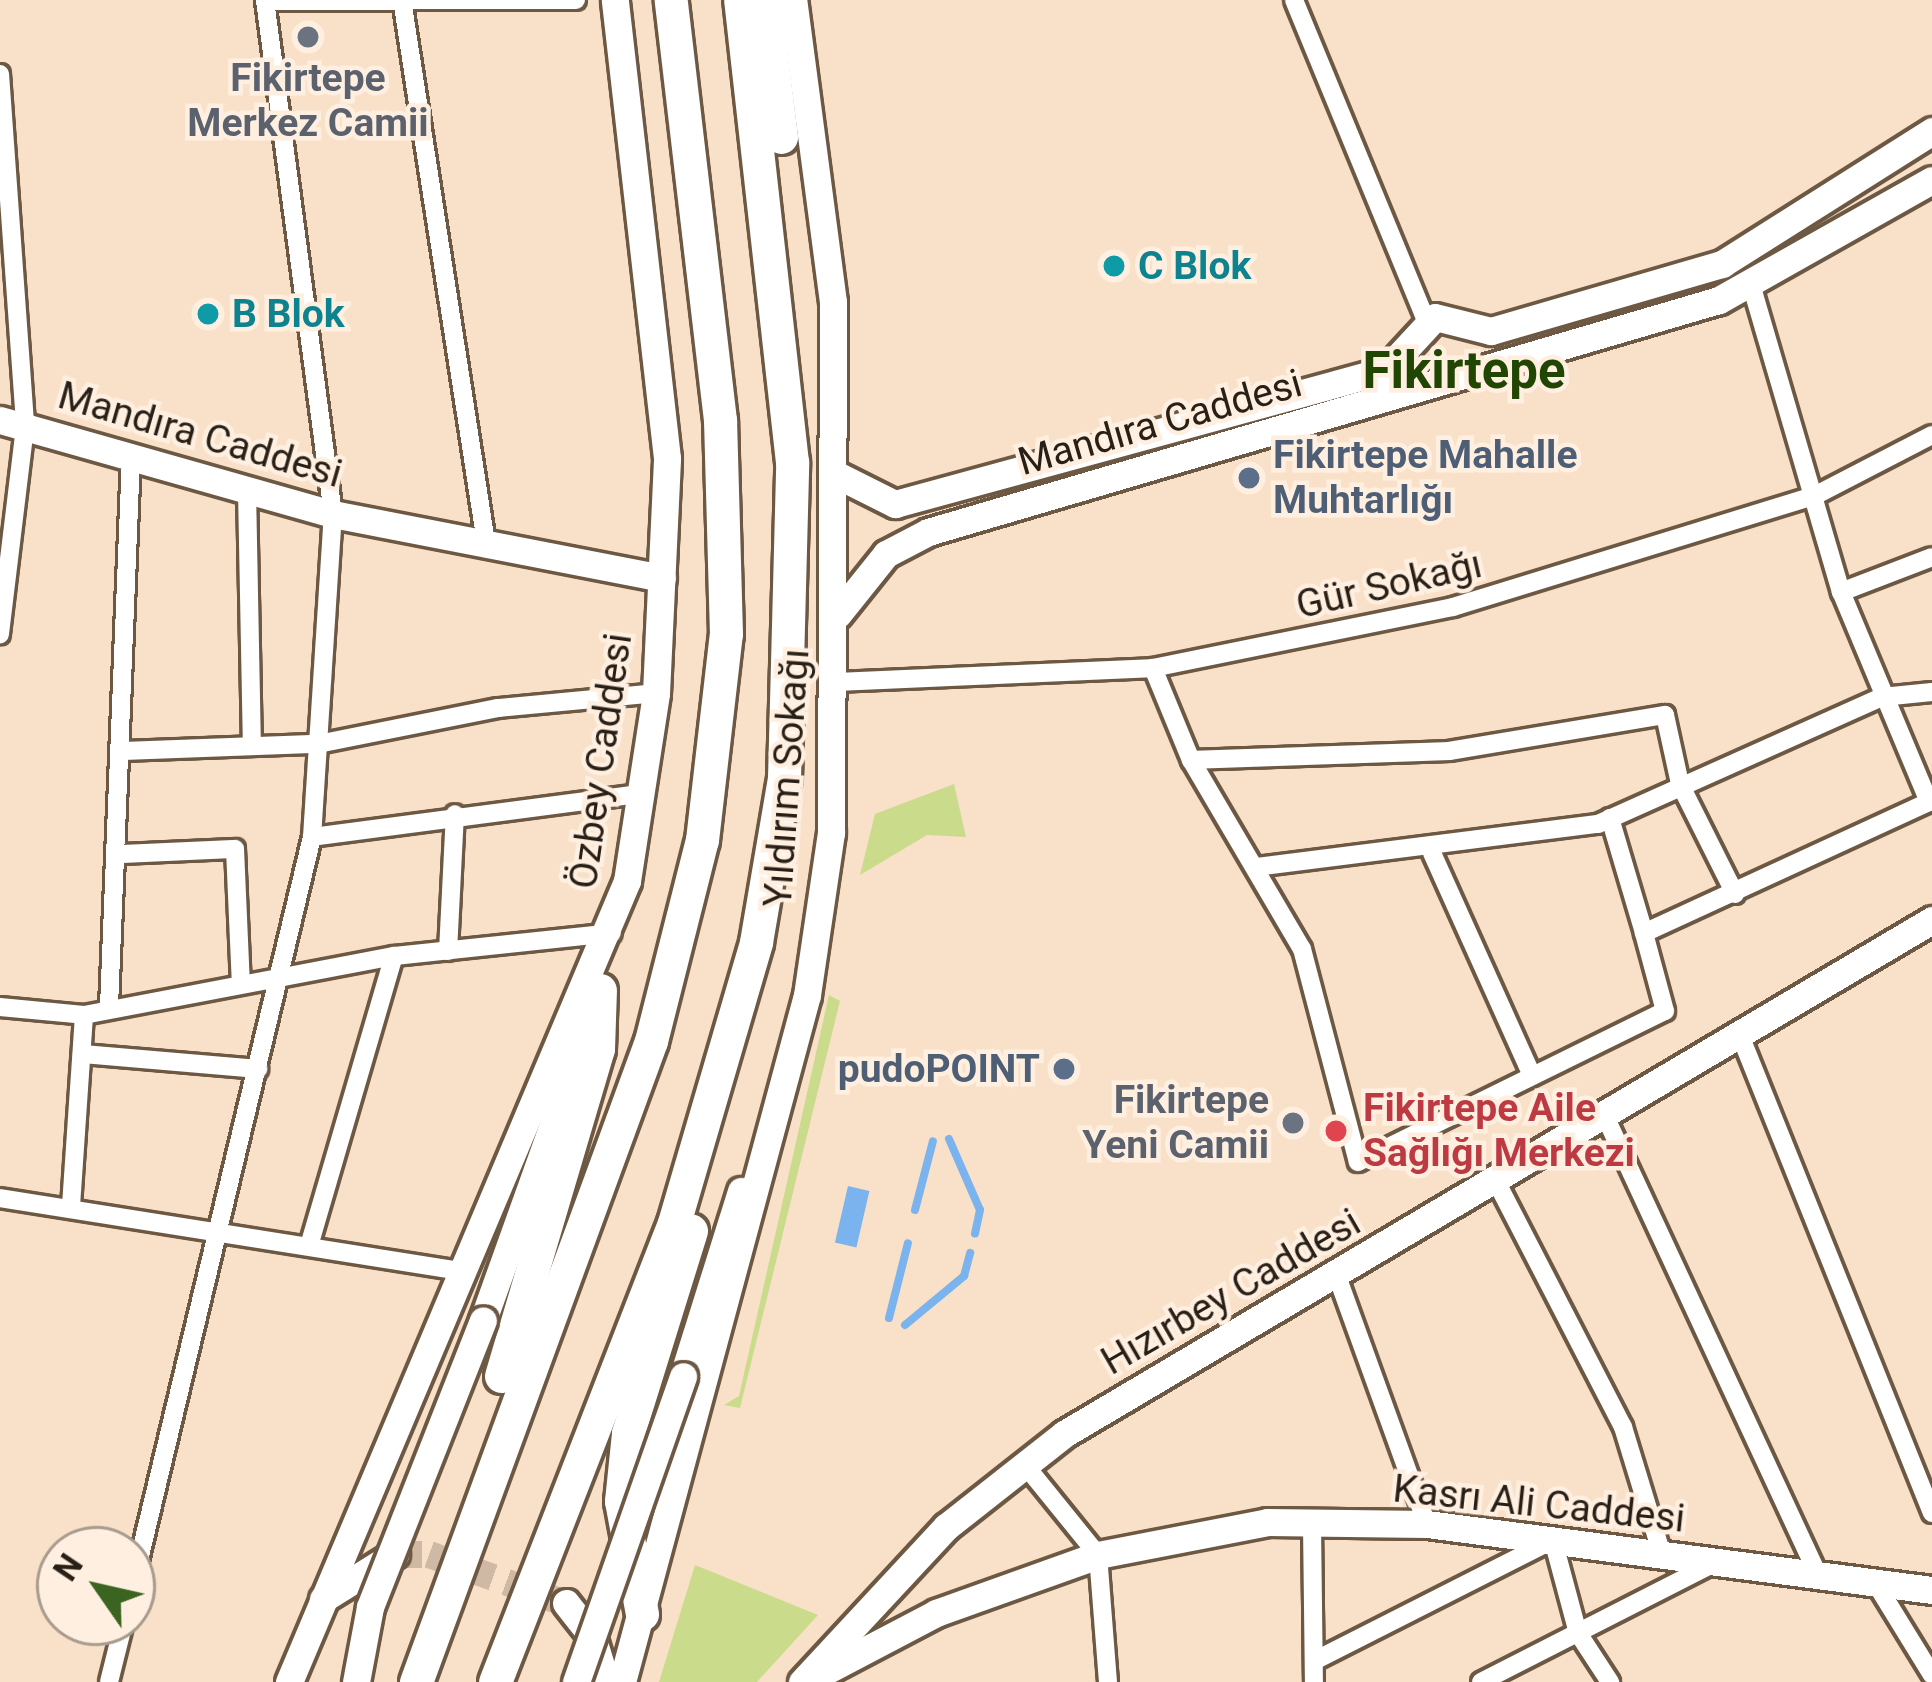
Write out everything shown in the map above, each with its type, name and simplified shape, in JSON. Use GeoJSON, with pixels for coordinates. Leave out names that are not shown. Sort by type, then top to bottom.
{"type":"FeatureCollection","features":[{"type":"Feature","properties":{"kind":"highway"},"geometry":{"type":"LineString","coordinates":[[416,1682],[466,1527],[651,1041],[702,840],[726,634],[720,420],[671,0]]}},
{"type":"Feature","properties":{"kind":"highway"},"geometry":{"type":"LineString","coordinates":[[740,0],[792,462]]}},
{"type":"Feature","properties":{"kind":"highway"},"geometry":{"type":"LineString","coordinates":[[642,1614],[621,1501],[628,1433],[695,1218],[756,942],[784,778],[792,231],[764,0]]}},
{"type":"Feature","properties":{"kind":"highway"},"geometry":{"type":"LineString","coordinates":[[495,1682],[674,1222],[756,942]]}},
{"type":"Feature","properties":{"kind":"highway"},"geometry":{"type":"LineString","coordinates":[[466,1527],[477,1444],[598,1049],[600,990]]}},
{"type":"Feature","properties":{"kind":"main road","name":"Özbey Caddesi"},"geometry":{"type":"LineString","coordinates":[[289,1682],[317,1604],[463,1271],[574,988],[614,933],[644,793],[656,693],[667,458],[615,0]]}},
{"type":"Feature","properties":{"kind":"main road","name":"Yıldırım Sokağı"},"geometry":{"type":"LineString","coordinates":[[622,1682],[784,1083],[831,833],[839,476],[832,302],[794,0]]}},
{"type":"Feature","properties":{"kind":"main road"},"geometry":{"type":"LineString","coordinates":[[1426,320],[1491,332],[1722,264],[1932,131]]}},
{"type":"Feature","properties":{"kind":"main road","name":"Mandıra Caddesi"},"geometry":{"type":"LineString","coordinates":[[836,619],[854,583],[928,532],[1752,287],[1932,180]]}},
{"type":"Feature","properties":{"kind":"main road","name":"Mandıra Caddesi"},"geometry":{"type":"LineString","coordinates":[[839,476],[896,504],[1386,370],[1426,320]]}},
{"type":"Feature","properties":{"kind":"main road"},"geometry":{"type":"LineString","coordinates":[[1408,343],[1417,371],[1453,378],[1473,349],[1462,324]]}},
{"type":"Feature","properties":{"kind":"main road","name":"Mandıra Caddesi"},"geometry":{"type":"LineString","coordinates":[[12,424],[333,514],[487,549],[662,578]]}},
{"type":"Feature","properties":{"kind":"main road","name":"Hızırbey Caddesi"},"geometry":{"type":"LineString","coordinates":[[804,1682],[946,1527],[1024,1466],[1931,922]]}},
{"type":"Feature","properties":{"kind":"main road"},"geometry":{"type":"LineString","coordinates":[[356,1682],[370,1607],[483,1320],[600,990],[614,933]]}},
{"type":"Feature","properties":{"kind":"main road"},"geometry":{"type":"LineString","coordinates":[[577,1682],[784,1083]]}},
{"type":"Feature","properties":{"kind":"main road","name":"Kasrı Ali Caddesi"},"geometry":{"type":"LineString","coordinates":[[804,1682],[936,1613],[1098,1555],[1267,1522],[1426,1524],[1663,1558],[1815,1569],[1932,1590]]}},
{"type":"Feature","properties":{"kind":"main road"},"geometry":{"type":"LineString","coordinates":[[317,1604],[352,1572],[395,1554]]}},
{"type":"Feature","properties":{"kind":"main road"},"geometry":{"type":"LineString","coordinates":[[566,1604],[592,1636],[606,1682]]}},
{"type":"Feature","properties":{"kind":"street"},"geometry":{"type":"LineString","coordinates":[[148,1526],[221,1235],[311,837],[333,514],[265,0],[403,6],[576,0]]}},
{"type":"Feature","properties":{"kind":"street"},"geometry":{"type":"LineString","coordinates":[[1294,0],[1426,320]]}},
{"type":"Feature","properties":{"kind":"street"},"geometry":{"type":"LineString","coordinates":[[403,6],[487,549]]}},
{"type":"Feature","properties":{"kind":"street"},"geometry":{"type":"LineString","coordinates":[[0,74],[12,424],[0,634]]}},
{"type":"Feature","properties":{"kind":"street"},"geometry":{"type":"LineString","coordinates":[[1644,933],[1929,802],[1841,592],[1752,287]]}},
{"type":"Feature","properties":{"kind":"street","name":"Gür Sokağı"},"geometry":{"type":"LineString","coordinates":[[834,682],[1153,668],[1453,607],[1814,496],[1932,435]]}},
{"type":"Feature","properties":{"kind":"street"},"geometry":{"type":"LineString","coordinates":[[110,1007],[120,854],[130,457]]}},
{"type":"Feature","properties":{"kind":"street"},"geometry":{"type":"LineString","coordinates":[[247,490],[252,746]]}},
{"type":"Feature","properties":{"kind":"street"},"geometry":{"type":"LineString","coordinates":[[1841,592],[1932,557]]}},
{"type":"Feature","properties":{"kind":"street"},"geometry":{"type":"LineString","coordinates":[[1153,668],[1191,760],[1302,949],[1358,1162],[1530,1071],[1665,1011],[1610,818]]}},
{"type":"Feature","properties":{"kind":"street"},"geometry":{"type":"LineString","coordinates":[[1256,867],[1432,853],[1610,818],[1882,698],[1932,692]]}},
{"type":"Feature","properties":{"kind":"street"},"geometry":{"type":"LineString","coordinates":[[123,752],[318,744],[498,709],[656,693]]}},
{"type":"Feature","properties":{"kind":"street"},"geometry":{"type":"LineString","coordinates":[[1191,760],[1448,751],[1665,715],[1680,784],[1735,894]]}},
{"type":"Feature","properties":{"kind":"street"},"geometry":{"type":"LineString","coordinates":[[311,837],[454,814],[644,793]]}},
{"type":"Feature","properties":{"kind":"street"},"geometry":{"type":"LineString","coordinates":[[448,950],[454,814]]}},
{"type":"Feature","properties":{"kind":"street"},"geometry":{"type":"LineString","coordinates":[[120,854],[235,849],[241,984]]}},
{"type":"Feature","properties":{"kind":"street"},"geometry":{"type":"LineString","coordinates":[[1432,853],[1530,1071]]}},
{"type":"Feature","properties":{"kind":"street"},"geometry":{"type":"LineString","coordinates":[[0,1007],[84,1015],[394,956],[614,933]]}},
{"type":"Feature","properties":{"kind":"street"},"geometry":{"type":"LineString","coordinates":[[309,1246],[394,956]]}},
{"type":"Feature","properties":{"kind":"street"},"geometry":{"type":"LineString","coordinates":[[71,1206],[84,1015]]}},
{"type":"Feature","properties":{"kind":"street"},"geometry":{"type":"LineString","coordinates":[[1740,1035],[1932,1513]]}},
{"type":"Feature","properties":{"kind":"street"},"geometry":{"type":"LineString","coordinates":[[83,1054],[258,1069]]}},
{"type":"Feature","properties":{"kind":"street"},"geometry":{"type":"LineString","coordinates":[[1605,1116],[1815,1569]]}},
{"type":"Feature","properties":{"kind":"street"},"geometry":{"type":"LineString","coordinates":[[1496,1181],[1623,1427],[1663,1558]]}},
{"type":"Feature","properties":{"kind":"street"},"geometry":{"type":"LineString","coordinates":[[0,1198],[463,1271]]}},
{"type":"Feature","properties":{"kind":"street"},"geometry":{"type":"LineString","coordinates":[[1336,1276],[1426,1524]]}},
{"type":"Feature","properties":{"kind":"street"},"geometry":{"type":"LineString","coordinates":[[1024,1466],[1098,1555],[1108,1682]]}},
{"type":"Feature","properties":{"kind":"street"},"geometry":{"type":"LineString","coordinates":[[1312,1524],[1314,1682]]}},
{"type":"Feature","properties":{"kind":"street"},"geometry":{"type":"LineString","coordinates":[[1316,1660],[1553,1540],[1578,1633],[1610,1682]]}},
{"type":"Feature","properties":{"kind":"street"},"geometry":{"type":"LineString","coordinates":[[1481,1682],[1715,1563]]}},
{"type":"Feature","properties":{"kind":"street"},"geometry":{"type":"LineString","coordinates":[[1873,1579],[1932,1675]]}},
{"type":"Feature","properties":{"kind":"street"},"geometry":{"type":"LineString","coordinates":[[109,1682],[118,1646]]}},
{"type":"Feature","properties":{"kind":"green space"},"geometry":{"type":"Polygon","coordinates":[[[954,784],[966,837],[927,835],[860,875],[875,814],[954,784]]]}},
{"type":"Feature","properties":{"kind":"green space"},"geometry":{"type":"Polygon","coordinates":[[[829,995],[840,1001],[740,1408],[724,1405],[739,1396],[829,995]]]}},
{"type":"Feature","properties":{"kind":"green space"},"geometry":{"type":"Polygon","coordinates":[[[695,1565],[818,1615],[757,1682],[659,1682],[695,1565]]]}},
{"type":"Feature","properties":{"kind":"water"},"geometry":{"type":"Polygon","coordinates":[[[848,1186],[869,1191],[856,1247],[835,1243],[848,1186]]]}},
{"type":"Feature","properties":{"kind":"waterway"},"geometry":{"type":"LineString","coordinates":[[949,1139],[980,1210],[975,1233]]}},
{"type":"Feature","properties":{"kind":"waterway"},"geometry":{"type":"LineString","coordinates":[[915,1210],[933,1141]]}},
{"type":"Feature","properties":{"kind":"waterway"},"geometry":{"type":"LineString","coordinates":[[889,1318],[908,1243]]}},
{"type":"Feature","properties":{"kind":"waterway"},"geometry":{"type":"LineString","coordinates":[[905,1325],[964,1276],[970,1253]]}},
{"type":"Feature","properties":{"kind":"tunnel"},"geometry":{"type":"LineString","coordinates":[[395,1554],[429,1554],[566,1603]]}},
{"type":"Feature","properties":{"kind":"place","name":"Fikirtepe Merkez Camii"},"geometry":{"type":"Point","coordinates":[308,37]}},
{"type":"Feature","properties":{"kind":"place","name":"C Blok"},"geometry":{"type":"Point","coordinates":[1114,266]}},
{"type":"Feature","properties":{"kind":"place","name":"B Blok"},"geometry":{"type":"Point","coordinates":[208,314]}},
{"type":"Feature","properties":{"kind":"place","name":"Fikirtepe Mahalle Muhtarlığı"},"geometry":{"type":"Point","coordinates":[1249,478]}},
{"type":"Feature","properties":{"kind":"place","name":"pudoPOINT"},"geometry":{"type":"Point","coordinates":[1064,1069]}},
{"type":"Feature","properties":{"kind":"place","name":"Fikirtepe Yeni Camii"},"geometry":{"type":"Point","coordinates":[1293,1123]}},
{"type":"Feature","properties":{"kind":"place","name":"Fikirtepe Aile Sağlığı Merkezi"},"geometry":{"type":"Point","coordinates":[1336,1131]}},
{"type":"Feature","properties":{"kind":"district","name":"Fikirtepe"},"geometry":{"type":"Point","coordinates":[1464,371]}}]}
